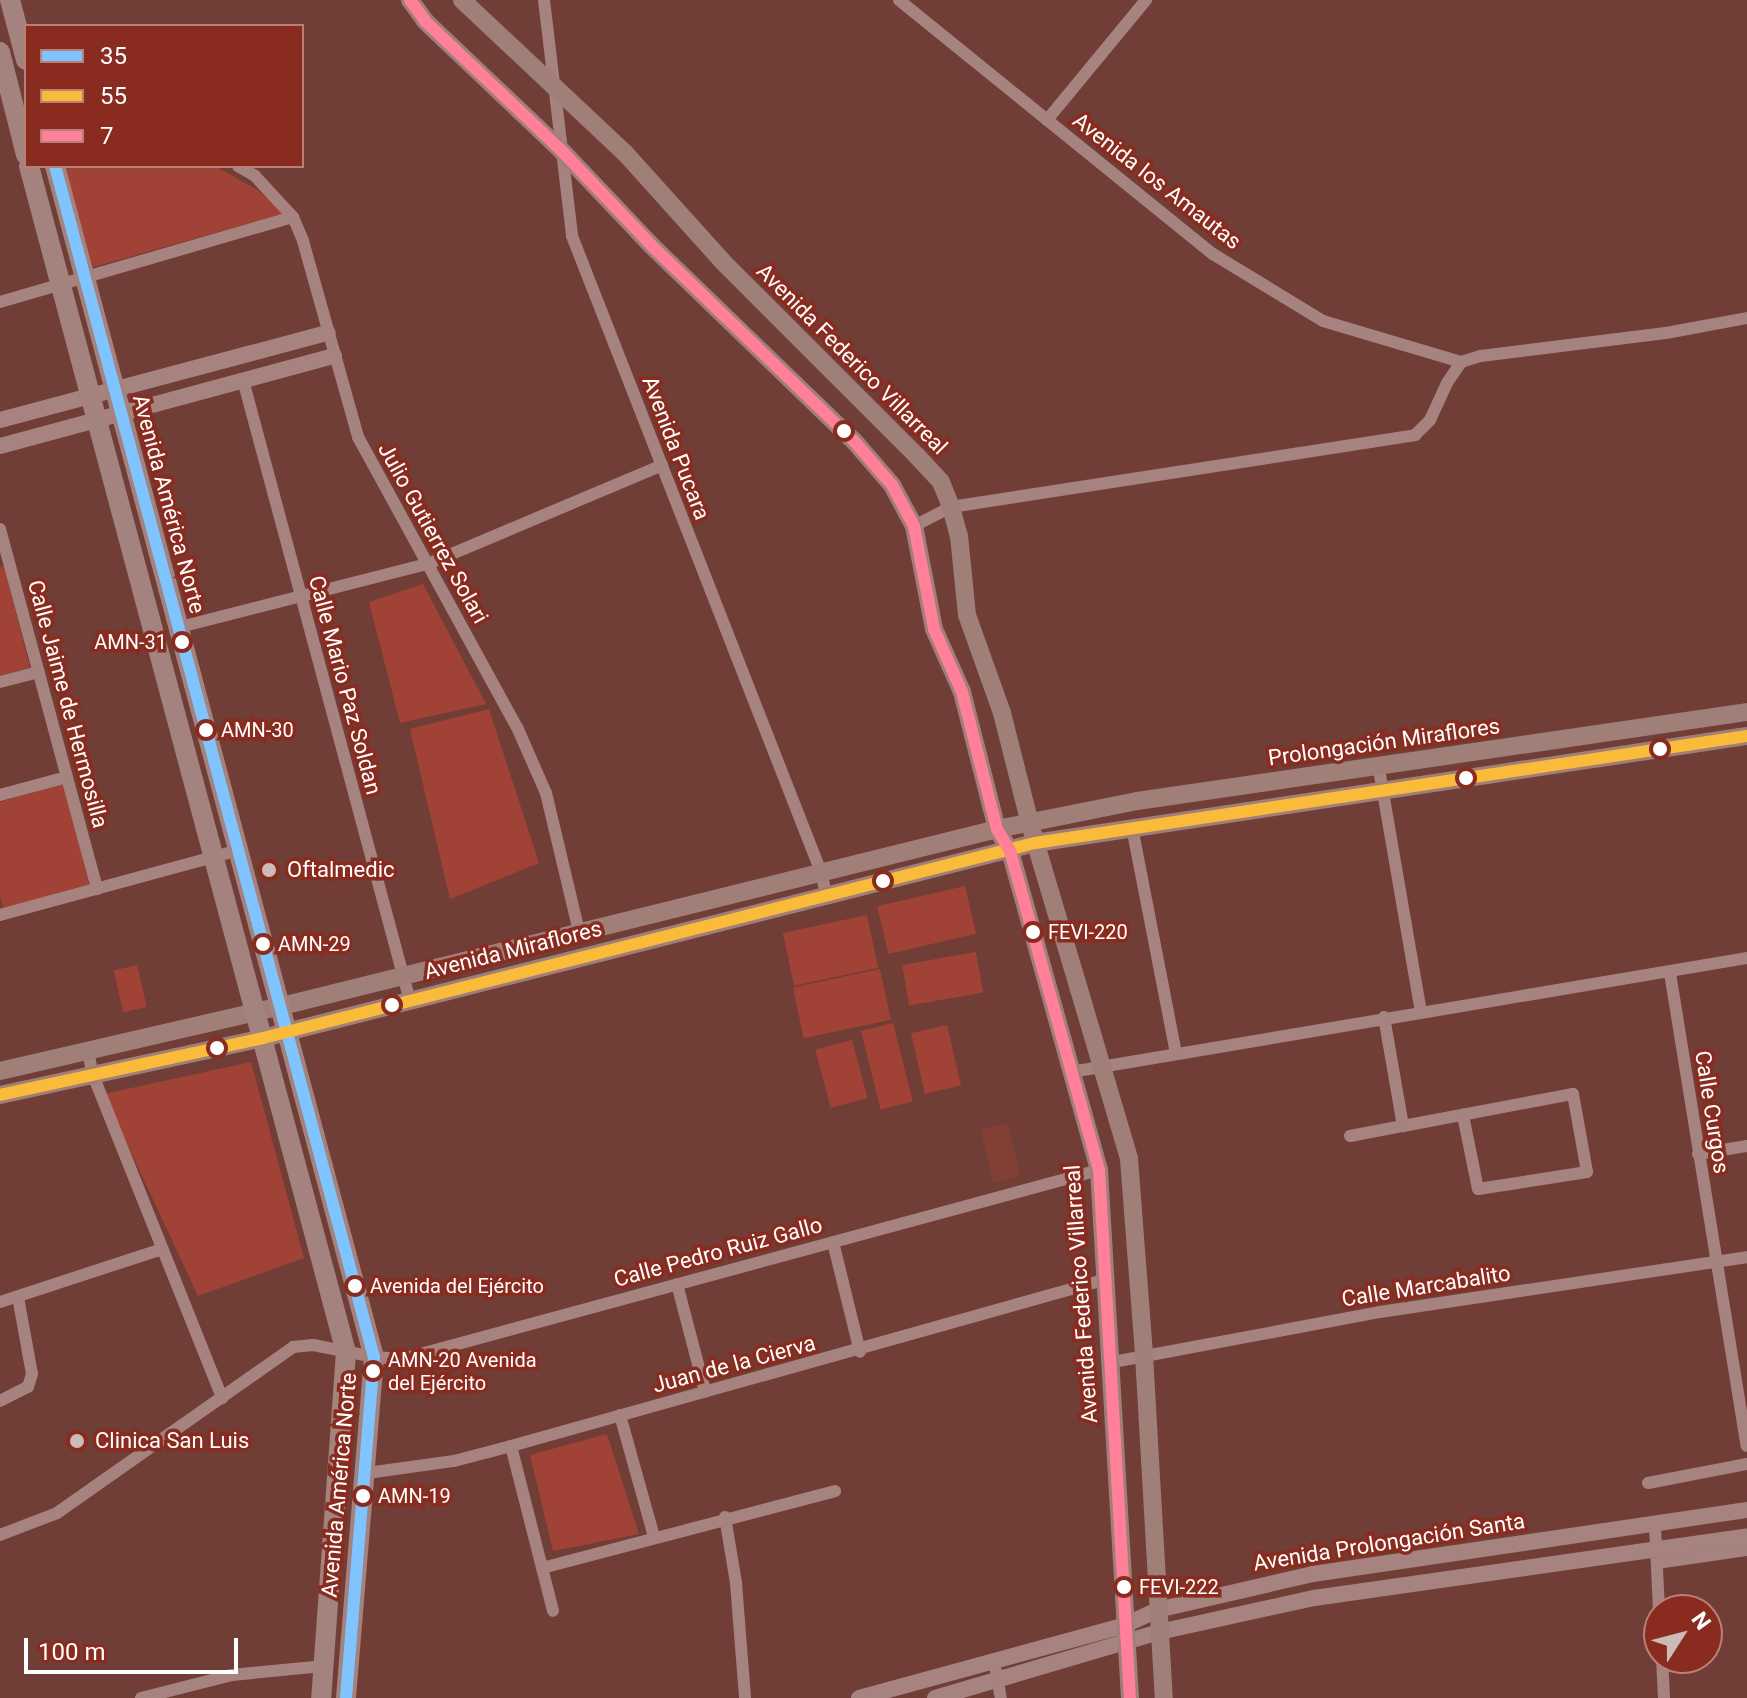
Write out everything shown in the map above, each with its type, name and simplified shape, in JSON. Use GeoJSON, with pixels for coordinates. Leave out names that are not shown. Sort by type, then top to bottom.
{"type":"FeatureCollection","features":[{"type":"Feature","properties":{"kind":"main road"},"geometry":{"type":"LineString","coordinates":[[10,0],[24,52]]}},
{"type":"Feature","properties":{"kind":"main road"},"geometry":{"type":"LineString","coordinates":[[410,0],[436,31],[560,149],[652,246],[854,441],[892,485],[914,526],[921,547],[930,616],[962,692],[997,829],[1010,851]]}},
{"type":"Feature","properties":{"kind":"main road","name":"Avenida Federico Villarreal"},"geometry":{"type":"LineString","coordinates":[[462,0],[625,153],[723,262],[941,482],[959,536],[967,615],[1002,713],[1035,843],[1129,1159],[1164,1698]]}},
{"type":"Feature","properties":{"kind":"main road"},"geometry":{"type":"LineString","coordinates":[[0,52],[24,147]]}},
{"type":"Feature","properties":{"kind":"main road","name":"Avenida América Norte"},"geometry":{"type":"LineString","coordinates":[[30,168],[346,1352],[321,1698]]}},
{"type":"Feature","properties":{"kind":"main road","name":"Avenida América Norte"},"geometry":{"type":"LineString","coordinates":[[56,168],[176,628],[374,1357],[367,1473],[346,1698]]}},
{"type":"Feature","properties":{"kind":"main road","name":"Prolongación Miraflores"},"geometry":{"type":"LineString","coordinates":[[1030,824],[1137,801],[1379,769],[1747,712]]}},
{"type":"Feature","properties":{"kind":"main road"},"geometry":{"type":"LineString","coordinates":[[1035,843],[1384,793],[1747,736]]}},
{"type":"Feature","properties":{"kind":"main road","name":"Avenida Miraflores"},"geometry":{"type":"LineString","coordinates":[[0,1071],[278,1007],[997,829],[1030,824]]}},
{"type":"Feature","properties":{"kind":"main road","name":"Avenida Miraflores"},"geometry":{"type":"LineString","coordinates":[[0,1095],[263,1038],[1035,843]]}},
{"type":"Feature","properties":{"kind":"main road","name":"Avenida Federico Villarreal"},"geometry":{"type":"LineString","coordinates":[[1010,851],[1099,1170],[1113,1362],[1130,1698]]}},
{"type":"Feature","properties":{"kind":"main road"},"geometry":{"type":"LineString","coordinates":[[586,930],[599,954]]}},
{"type":"Feature","properties":{"kind":"main road"},"geometry":{"type":"LineString","coordinates":[[329,1607],[352,1609]]}},
{"type":"Feature","properties":{"kind":"street","name":"Avenida Pucara"},"geometry":{"type":"LineString","coordinates":[[544,0],[572,236],[821,872],[827,897]]}},
{"type":"Feature","properties":{"kind":"street","name":"Avenida los Amautas"},"geometry":{"type":"LineString","coordinates":[[899,0],[1213,254],[1323,321],[1461,362],[1481,356],[1666,333],[1747,318]]}},
{"type":"Feature","properties":{"kind":"street"},"geometry":{"type":"LineString","coordinates":[[1047,120],[1146,0]]}},
{"type":"Feature","properties":{"kind":"street","name":"Julio Gutierrez Solari"},"geometry":{"type":"LineString","coordinates":[[241,168],[255,176],[293,217],[358,437],[517,727],[546,793],[586,930]]}},
{"type":"Feature","properties":{"kind":"street"},"geometry":{"type":"LineString","coordinates":[[0,302],[293,217]]}},
{"type":"Feature","properties":{"kind":"street"},"geometry":{"type":"LineString","coordinates":[[0,420],[328,333]]}},
{"type":"Feature","properties":{"kind":"street"},"geometry":{"type":"LineString","coordinates":[[0,446],[334,356]]}},
{"type":"Feature","properties":{"kind":"street"},"geometry":{"type":"LineString","coordinates":[[914,526],[951,507],[1415,435],[1430,420],[1447,383],[1461,362]]}},
{"type":"Feature","properties":{"kind":"street","name":"Calle Mario Paz Soldan"},"geometry":{"type":"LineString","coordinates":[[243,380],[410,1001]]}},
{"type":"Feature","properties":{"kind":"street"},"geometry":{"type":"LineString","coordinates":[[176,628],[428,564],[662,465]]}},
{"type":"Feature","properties":{"kind":"street","name":"Calle Jaime de Hermosilla"},"geometry":{"type":"LineString","coordinates":[[0,529],[4,558],[39,672],[97,889]]}},
{"type":"Feature","properties":{"kind":"street"},"geometry":{"type":"LineString","coordinates":[[0,682],[39,672]]}},
{"type":"Feature","properties":{"kind":"street"},"geometry":{"type":"LineString","coordinates":[[1379,769],[1421,1011]]}},
{"type":"Feature","properties":{"kind":"street"},"geometry":{"type":"LineString","coordinates":[[0,795],[67,777]]}},
{"type":"Feature","properties":{"kind":"street"},"geometry":{"type":"LineString","coordinates":[[1132,827],[1176,1053]]}},
{"type":"Feature","properties":{"kind":"street"},"geometry":{"type":"LineString","coordinates":[[0,915],[236,851]]}},
{"type":"Feature","properties":{"kind":"street"},"geometry":{"type":"LineString","coordinates":[[1071,1072],[1747,958]]}},
{"type":"Feature","properties":{"kind":"street","name":"Calle Curgos"},"geometry":{"type":"LineString","coordinates":[[1670,973],[1716,1262],[1740,1364],[1747,1446]]}},
{"type":"Feature","properties":{"kind":"street"},"geometry":{"type":"LineString","coordinates":[[1384,1017],[1403,1126]]}},
{"type":"Feature","properties":{"kind":"street"},"geometry":{"type":"LineString","coordinates":[[88,1052],[93,1075],[222,1398]]}},
{"type":"Feature","properties":{"kind":"street"},"geometry":{"type":"LineString","coordinates":[[1350,1136],[1573,1094],[1587,1172],[1478,1189],[1463,1115]]}},
{"type":"Feature","properties":{"kind":"street"},"geometry":{"type":"LineString","coordinates":[[1698,1154],[1747,1146]]}},
{"type":"Feature","properties":{"kind":"street","name":"Calle Pedro Ruiz Gallo"},"geometry":{"type":"LineString","coordinates":[[346,1352],[402,1359],[1099,1170]]}},
{"type":"Feature","properties":{"kind":"street"},"geometry":{"type":"LineString","coordinates":[[833,1242],[860,1352]]}},
{"type":"Feature","properties":{"kind":"street"},"geometry":{"type":"LineString","coordinates":[[0,1302],[162,1249]]}},
{"type":"Feature","properties":{"kind":"street","name":"Calle Marcabalito"},"geometry":{"type":"LineString","coordinates":[[1113,1362],[1380,1312],[1747,1257]]}},
{"type":"Feature","properties":{"kind":"street","name":"Juan de la Cierva"},"geometry":{"type":"LineString","coordinates":[[367,1473],[454,1461],[705,1391],[860,1352],[1107,1279]]}},
{"type":"Feature","properties":{"kind":"street"},"geometry":{"type":"LineString","coordinates":[[677,1284],[705,1391]]}},
{"type":"Feature","properties":{"kind":"street"},"geometry":{"type":"LineString","coordinates":[[0,1401],[16,1396],[28,1387],[32,1374],[18,1297]]}},
{"type":"Feature","properties":{"kind":"street"},"geometry":{"type":"LineString","coordinates":[[0,1535],[57,1513],[293,1347],[313,1345],[346,1352]]}},
{"type":"Feature","properties":{"kind":"street"},"geometry":{"type":"LineString","coordinates":[[620,1415],[654,1537]]}},
{"type":"Feature","properties":{"kind":"street"},"geometry":{"type":"LineString","coordinates":[[511,1446],[553,1611]]}},
{"type":"Feature","properties":{"kind":"street"},"geometry":{"type":"LineString","coordinates":[[1648,1483],[1747,1464]]}},
{"type":"Feature","properties":{"kind":"street"},"geometry":{"type":"LineString","coordinates":[[542,1568],[725,1517],[835,1491]]}},
{"type":"Feature","properties":{"kind":"street","name":"Avenida Prolongación Santa"},"geometry":{"type":"LineString","coordinates":[[859,1698],[1125,1625],[1157,1610],[1313,1574],[1655,1526],[1747,1510]]}},
{"type":"Feature","properties":{"kind":"street"},"geometry":{"type":"LineString","coordinates":[[725,1517],[736,1583],[745,1698]]}},
{"type":"Feature","properties":{"kind":"street"},"geometry":{"type":"LineString","coordinates":[[1655,1526],[1658,1594]]}},
{"type":"Feature","properties":{"kind":"street","name":"Avenida Prolongación Santa"},"geometry":{"type":"LineString","coordinates":[[935,1698],[1000,1690],[1159,1632],[1314,1598],[1656,1556],[1747,1536]]}},
{"type":"Feature","properties":{"kind":"street"},"geometry":{"type":"LineString","coordinates":[[1656,1556],[1747,1550]]}},
{"type":"Feature","properties":{"kind":"street"},"geometry":{"type":"LineString","coordinates":[[1313,1574],[1314,1598]]}},
{"type":"Feature","properties":{"kind":"street"},"geometry":{"type":"LineString","coordinates":[[993,1660],[1000,1690]]}},
{"type":"Feature","properties":{"kind":"street"},"geometry":{"type":"LineString","coordinates":[[141,1698],[232,1675],[323,1666]]}},
{"type":"Feature","properties":{"kind":"street"},"geometry":{"type":"LineString","coordinates":[[1663,1674],[1664,1698]]}},
{"type":"Feature","properties":{"kind":"shaded area"},"geometry":{"type":"Polygon","coordinates":[[[219,168],[258,190],[286,213],[93,267],[65,169],[219,168]]]}},
{"type":"Feature","properties":{"kind":"shaded area"},"geometry":{"type":"Polygon","coordinates":[[[4,566],[30,668],[0,675],[0,567],[4,566]]]}},
{"type":"Feature","properties":{"kind":"shaded area"},"geometry":{"type":"Polygon","coordinates":[[[423,584],[486,704],[400,723],[369,602],[423,584]]]}},
{"type":"Feature","properties":{"kind":"shaded area"},"geometry":{"type":"Polygon","coordinates":[[[489,709],[539,863],[450,899],[410,729],[489,709]]]}},
{"type":"Feature","properties":{"kind":"shaded area"},"geometry":{"type":"Polygon","coordinates":[[[64,783],[91,893],[5,913],[0,896],[0,802],[64,783]]]}},
{"type":"Feature","properties":{"kind":"shaded area"},"geometry":{"type":"Polygon","coordinates":[[[965,886],[976,934],[888,954],[877,906],[965,886]]]}},
{"type":"Feature","properties":{"kind":"shaded area"},"geometry":{"type":"Polygon","coordinates":[[[867,915],[878,968],[794,986],[783,933],[867,915]]]}},
{"type":"Feature","properties":{"kind":"shaded area"},"geometry":{"type":"Polygon","coordinates":[[[976,952],[983,992],[909,1005],[902,965],[976,952]]]}},
{"type":"Feature","properties":{"kind":"shaded area"},"geometry":{"type":"Polygon","coordinates":[[[137,965],[147,1007],[123,1012],[114,970],[137,965]]]}},
{"type":"Feature","properties":{"kind":"shaded area"},"geometry":{"type":"Polygon","coordinates":[[[880,969],[891,1020],[804,1038],[793,988],[880,969]]]}},
{"type":"Feature","properties":{"kind":"shaded area"},"geometry":{"type":"Polygon","coordinates":[[[893,1023],[913,1102],[881,1110],[861,1031],[893,1023]]]}},
{"type":"Feature","properties":{"kind":"shaded area"},"geometry":{"type":"Polygon","coordinates":[[[947,1025],[961,1085],[925,1094],[911,1033],[947,1025]]]}},
{"type":"Feature","properties":{"kind":"shaded area"},"geometry":{"type":"Polygon","coordinates":[[[852,1040],[868,1098],[831,1108],[815,1050],[852,1040]]]}},
{"type":"Feature","properties":{"kind":"shaded area"},"geometry":{"type":"Polygon","coordinates":[[[251,1062],[304,1258],[198,1296],[104,1094],[251,1062]]]}},
{"type":"Feature","properties":{"kind":"shaded area"},"geometry":{"type":"Polygon","coordinates":[[[1008,1123],[1020,1177],[993,1183],[981,1129],[1008,1123]]]}},
{"type":"Feature","properties":{"kind":"shaded area"},"geometry":{"type":"Polygon","coordinates":[[[607,1434],[639,1534],[553,1551],[530,1455],[607,1434]]]}},
{"type":"Feature","properties":{"kind":"transit line","name":"7"},"geometry":{"type":"LineString","coordinates":[[410,0],[425,21],[560,149],[652,246],[854,441],[892,485],[914,526],[934,629],[962,692],[997,829],[1010,851],[1099,1170],[1130,1698]]}},
{"type":"Feature","properties":{"kind":"transit line","name":"35"},"geometry":{"type":"LineString","coordinates":[[56,168],[374,1357],[346,1698]]}},
{"type":"Feature","properties":{"kind":"transit line","name":"55"},"geometry":{"type":"LineString","coordinates":[[0,1095],[263,1038],[1035,843],[1747,736]]}},
{"type":"Feature","properties":{"kind":"place","name":"AMN-31"},"geometry":{"type":"Point","coordinates":[182,642]}},
{"type":"Feature","properties":{"kind":"place","name":"AMN-30"},"geometry":{"type":"Point","coordinates":[206,730]}},
{"type":"Feature","properties":{"kind":"place","name":"Oftalmedic"},"geometry":{"type":"Point","coordinates":[269,870]}},
{"type":"Feature","properties":{"kind":"place","name":"FEVI-220"},"geometry":{"type":"Point","coordinates":[1033,932]}},
{"type":"Feature","properties":{"kind":"place","name":"AMN-29"},"geometry":{"type":"Point","coordinates":[263,944]}},
{"type":"Feature","properties":{"kind":"place","name":"Avenida del Ejército"},"geometry":{"type":"Point","coordinates":[355,1286]}},
{"type":"Feature","properties":{"kind":"place","name":"AMN-20 Avenida del Ejército"},"geometry":{"type":"Point","coordinates":[373,1371]}},
{"type":"Feature","properties":{"kind":"place","name":"Clinica San Luis"},"geometry":{"type":"Point","coordinates":[77,1441]}},
{"type":"Feature","properties":{"kind":"place","name":"AMN-19"},"geometry":{"type":"Point","coordinates":[363,1496]}},
{"type":"Feature","properties":{"kind":"place","name":"FEVI-222"},"geometry":{"type":"Point","coordinates":[1124,1587]}}]}
